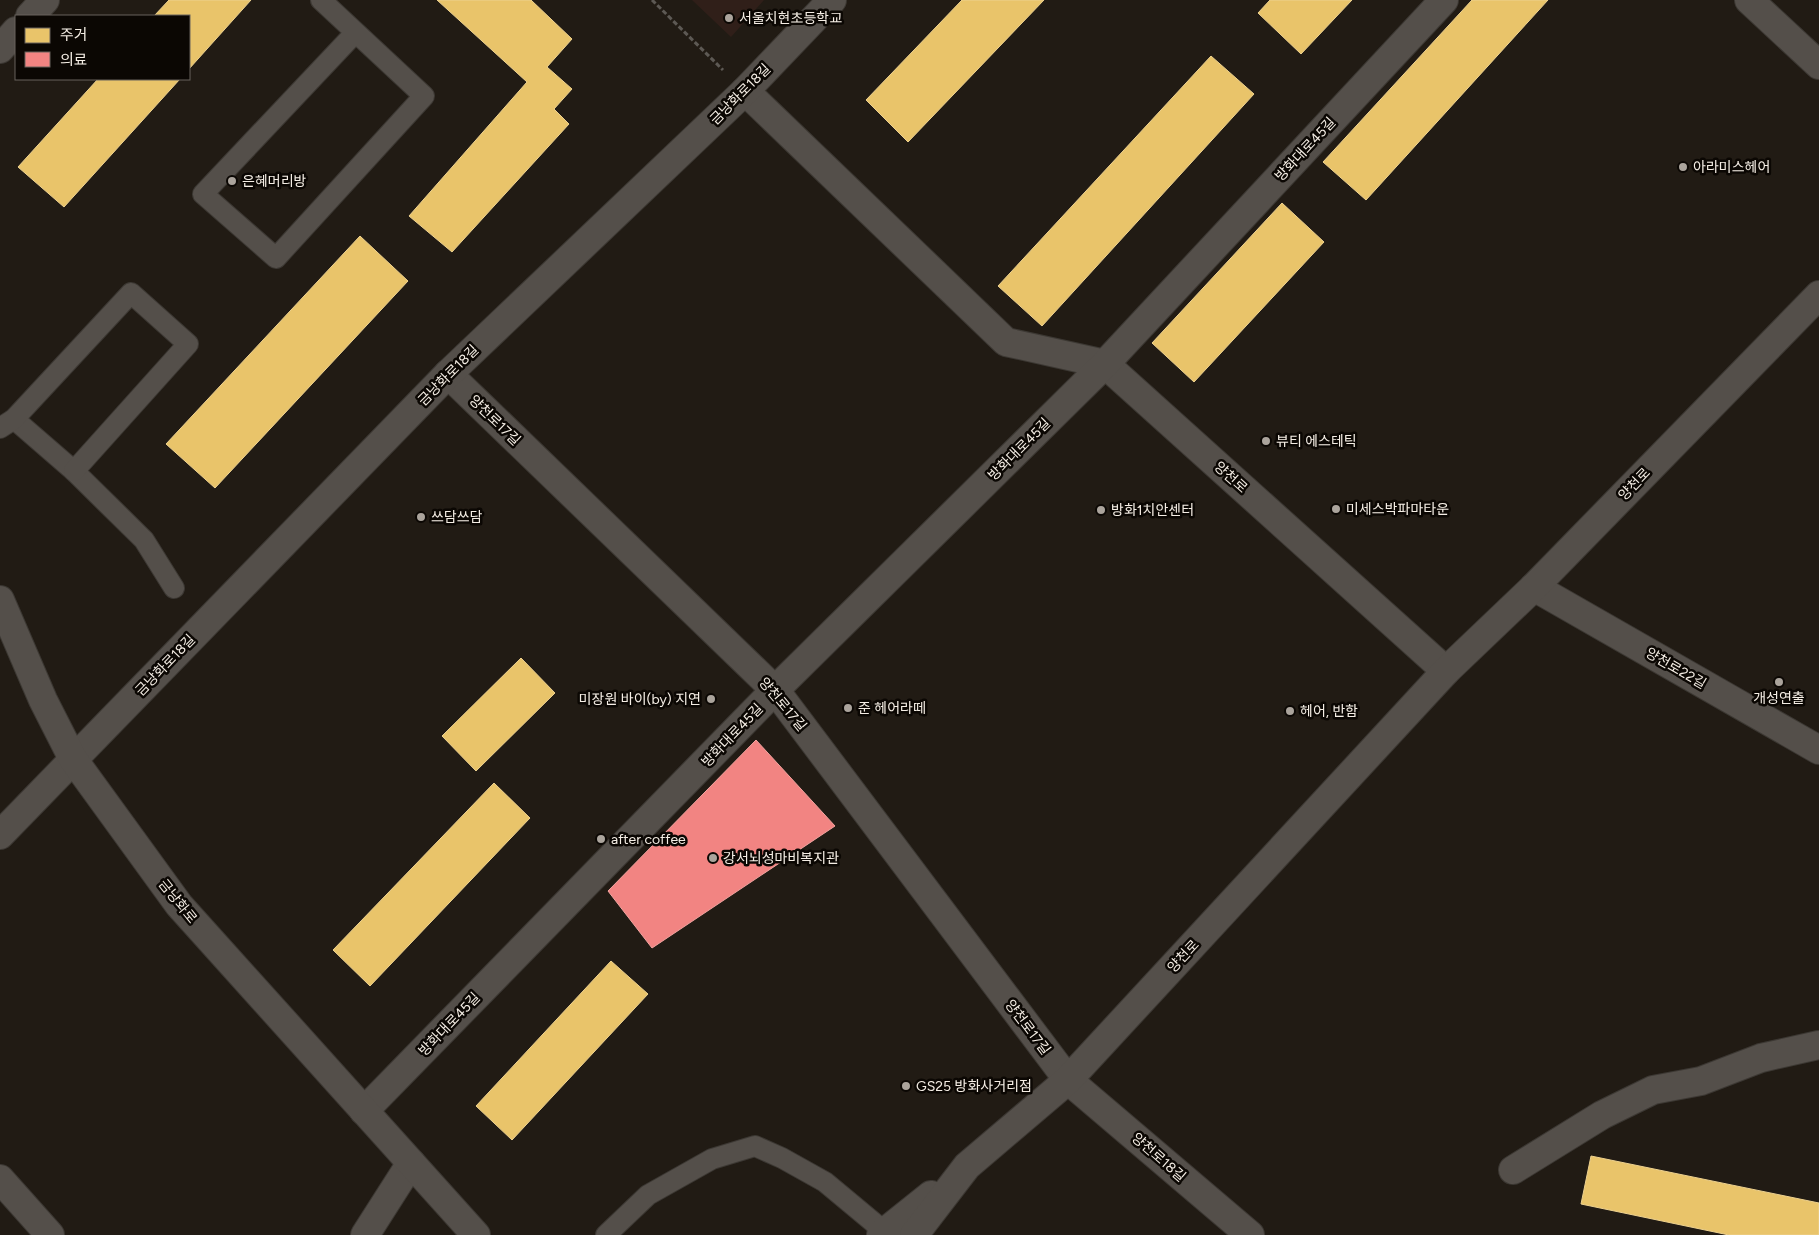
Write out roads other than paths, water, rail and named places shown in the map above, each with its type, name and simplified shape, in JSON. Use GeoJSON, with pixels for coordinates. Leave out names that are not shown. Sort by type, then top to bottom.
{"type":"FeatureCollection","features":[{"type":"Feature","properties":{"kind":"street"},"geometry":{"type":"LineString","coordinates":[[31,15],[45,0]]}},
{"type":"Feature","properties":{"kind":"street","name":"금낭화로18길"},"geometry":{"type":"LineString","coordinates":[[0,835],[448,374],[745,91],[832,0]]}},
{"type":"Feature","properties":{"kind":"street","name":"방화대로45길"},"geometry":{"type":"LineString","coordinates":[[364,1111],[775,690],[1105,364],[1444,0]]}},
{"type":"Feature","properties":{"kind":"street"},"geometry":{"type":"LineString","coordinates":[[1749,0],[1819,65]]}},
{"type":"Feature","properties":{"kind":"street"},"geometry":{"type":"LineString","coordinates":[[0,49],[15,32]]}},
{"type":"Feature","properties":{"kind":"street"},"geometry":{"type":"LineString","coordinates":[[745,91],[1006,342],[1105,364]]}},
{"type":"Feature","properties":{"kind":"street","name":"양천로"},"geometry":{"type":"LineString","coordinates":[[914,1235],[967,1166],[1068,1080],[1446,671],[1534,587],[1819,294]]}},
{"type":"Feature","properties":{"kind":"street","name":"양천로"},"geometry":{"type":"LineString","coordinates":[[1105,364],[1446,671]]}},
{"type":"Feature","properties":{"kind":"street","name":"양천로17길"},"geometry":{"type":"LineString","coordinates":[[448,374],[775,690],[1068,1080]]}},
{"type":"Feature","properties":{"kind":"street","name":"양천로22길"},"geometry":{"type":"LineString","coordinates":[[1534,587],[1819,750]]}},
{"type":"Feature","properties":{"kind":"street","name":"금낭화로"},"geometry":{"type":"LineString","coordinates":[[0,600],[43,700],[73,759],[179,905],[476,1235]]}},
{"type":"Feature","properties":{"kind":"street"},"geometry":{"type":"LineString","coordinates":[[1513,1170],[1602,1115],[1653,1090],[1701,1081],[1761,1058],[1819,1045]]}},
{"type":"Feature","properties":{"kind":"street","name":"양천로18길"},"geometry":{"type":"LineString","coordinates":[[1068,1080],[1250,1235]]}},
{"type":"Feature","properties":{"kind":"street"},"geometry":{"type":"LineString","coordinates":[[365,1235],[411,1163]]}},
{"type":"Feature","properties":{"kind":"street"},"geometry":{"type":"LineString","coordinates":[[883,1233],[967,1166]]}},
{"type":"Feature","properties":{"kind":"street"},"geometry":{"type":"LineString","coordinates":[[0,1178],[50,1235]]}},
{"type":"Feature","properties":{"kind":"lane"},"geometry":{"type":"LineString","coordinates":[[321,0],[424,96],[276,258],[203,194],[355,33]]}},
{"type":"Feature","properties":{"kind":"lane"},"geometry":{"type":"LineString","coordinates":[[74,471],[188,344],[131,293],[7,423],[74,471],[144,540],[174,588]]}},
{"type":"Feature","properties":{"kind":"lane"},"geometry":{"type":"LineString","coordinates":[[606,1235],[648,1195],[712,1158],[755,1146],[782,1158],[825,1182],[883,1233]]}},
{"type":"Feature","properties":{"kind":"place","name":"서울치현초등학교"},"geometry":{"type":"Point","coordinates":[729,18]}},
{"type":"Feature","properties":{"kind":"place","name":"아라미스헤어"},"geometry":{"type":"Point","coordinates":[1683,167]}},
{"type":"Feature","properties":{"kind":"place","name":"은혜머리방"},"geometry":{"type":"Point","coordinates":[232,181]}},
{"type":"Feature","properties":{"kind":"place","name":"뷰티 에스테틱"},"geometry":{"type":"Point","coordinates":[1266,441]}},
{"type":"Feature","properties":{"kind":"place","name":"미세스박파마타운"},"geometry":{"type":"Point","coordinates":[1336,509]}},
{"type":"Feature","properties":{"kind":"place","name":"방화1치안센터"},"geometry":{"type":"Point","coordinates":[1101,510]}},
{"type":"Feature","properties":{"kind":"place","name":"쓰담쓰담"},"geometry":{"type":"Point","coordinates":[421,517]}},
{"type":"Feature","properties":{"kind":"place","name":"개성연출"},"geometry":{"type":"Point","coordinates":[1779,682]}},
{"type":"Feature","properties":{"kind":"place","name":"미장원 바이(by) 지연"},"geometry":{"type":"Point","coordinates":[711,699]}},
{"type":"Feature","properties":{"kind":"place","name":"준 헤어라떼"},"geometry":{"type":"Point","coordinates":[848,708]}},
{"type":"Feature","properties":{"kind":"place","name":"헤어, 반함"},"geometry":{"type":"Point","coordinates":[1290,711]}},
{"type":"Feature","properties":{"kind":"place","name":"after coffee"},"geometry":{"type":"Point","coordinates":[601,839]}},
{"type":"Feature","properties":{"kind":"place","name":"강서뇌성마비복지관"},"geometry":{"type":"Point","coordinates":[713,858]}},
{"type":"Feature","properties":{"kind":"place","name":"GS25 방화사거리점"},"geometry":{"type":"Point","coordinates":[906,1086]}}]}
